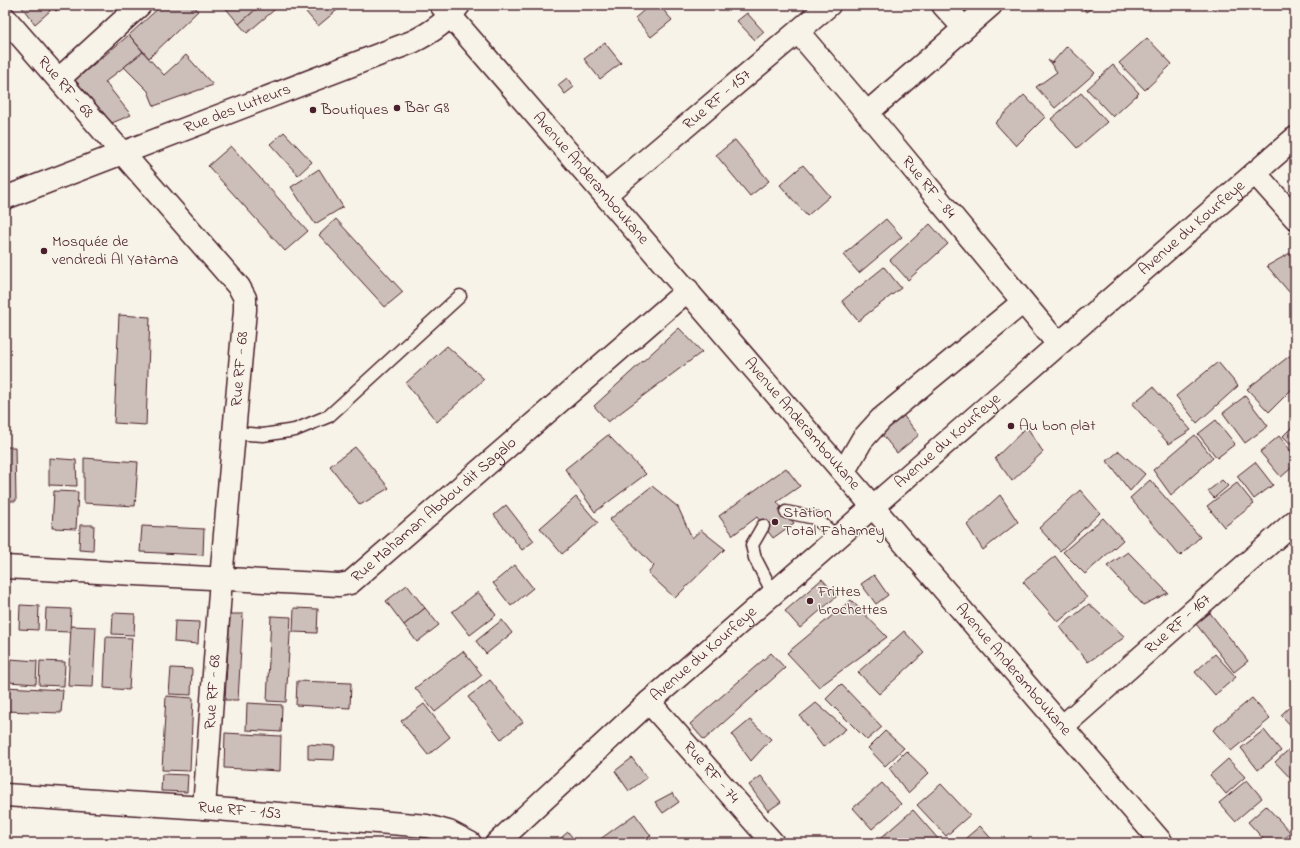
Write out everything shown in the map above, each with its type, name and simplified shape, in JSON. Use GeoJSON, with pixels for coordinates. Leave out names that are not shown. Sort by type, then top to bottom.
{"type":"FeatureCollection","features":[{"type":"Feature","properties":{"kind":"street"},"geometry":{"type":"LineString","coordinates":[[59,79],[140,5]]}},
{"type":"Feature","properties":{"kind":"street","name":"Rue RF - 157"},"geometry":{"type":"LineString","coordinates":[[605,195],[829,5]]}},
{"type":"Feature","properties":{"kind":"street"},"geometry":{"type":"LineString","coordinates":[[943,5],[964,28]]}},
{"type":"Feature","properties":{"kind":"street"},"geometry":{"type":"LineString","coordinates":[[867,113],[991,5]]}},
{"type":"Feature","properties":{"kind":"street","name":"Rue des Lutteurs"},"geometry":{"type":"LineString","coordinates":[[5,198],[412,42],[430,33],[450,9]]}},
{"type":"Feature","properties":{"kind":"street","name":"Avenue Anderamboukane"},"geometry":{"type":"LineString","coordinates":[[450,9],[605,195],[1162,843]]}},
{"type":"Feature","properties":{"kind":"street","name":"Rue RF - 68"},"geometry":{"type":"LineString","coordinates":[[5,18],[239,287],[245,298],[221,579],[204,808]]}},
{"type":"Feature","properties":{"kind":"street","name":"Rue RF - 84"},"geometry":{"type":"LineString","coordinates":[[798,32],[1058,344]]}},
{"type":"Feature","properties":{"kind":"street","name":"Avenue du Kourfeye"},"geometry":{"type":"LineString","coordinates":[[497,843],[648,702],[1295,138]]}},
{"type":"Feature","properties":{"kind":"street"},"geometry":{"type":"LineString","coordinates":[[1256,173],[1295,218]]}},
{"type":"Feature","properties":{"kind":"street","name":"Rue Mahaman Abdou dit Sagalo"},"geometry":{"type":"LineString","coordinates":[[5,567],[339,585],[350,582],[688,290]]}},
{"type":"Feature","properties":{"kind":"street"},"geometry":{"type":"LineString","coordinates":[[844,472],[862,440],[881,418],[1023,302]]}},
{"type":"Feature","properties":{"kind":"street","name":"Rue RF - 167"},"geometry":{"type":"LineString","coordinates":[[1062,727],[1295,521]]}},
{"type":"Feature","properties":{"kind":"street","name":"Rue RF - 74"},"geometry":{"type":"LineString","coordinates":[[648,702],[773,843]]}},
{"type":"Feature","properties":{"kind":"street","name":"Rue RF - 153"},"geometry":{"type":"LineString","coordinates":[[5,795],[204,808],[427,826],[449,832],[470,843]]}},
{"type":"Feature","properties":{"kind":"lane"},"geometry":{"type":"LineString","coordinates":[[234,433],[263,435],[295,430],[329,416],[460,296]]}},
{"type":"Feature","properties":{"kind":"lane"},"geometry":{"type":"LineString","coordinates":[[786,512],[814,518],[838,537]]}},
{"type":"Feature","properties":{"kind":"lane"},"geometry":{"type":"LineString","coordinates":[[763,526],[752,545],[755,558],[773,593]]}},
{"type":"Feature","properties":{"kind":"building"},"geometry":{"type":"Polygon","coordinates":[[[20,5],[45,5],[50,11],[35,24],[20,5]]]}},
{"type":"Feature","properties":{"kind":"building"},"geometry":{"type":"Polygon","coordinates":[[[50,5],[63,5],[56,11],[50,5]]]}},
{"type":"Feature","properties":{"kind":"building"},"geometry":{"type":"Polygon","coordinates":[[[162,5],[193,5],[198,11],[149,58],[129,35],[162,5]]]}},
{"type":"Feature","properties":{"kind":"building"},"geometry":{"type":"Polygon","coordinates":[[[223,5],[261,5],[239,24],[223,5]]]}},
{"type":"Feature","properties":{"kind":"building"},"geometry":{"type":"Polygon","coordinates":[[[261,5],[280,5],[247,33],[239,24],[261,5]]]}},
{"type":"Feature","properties":{"kind":"building"},"geometry":{"type":"Polygon","coordinates":[[[300,5],[342,5],[342,6],[318,26],[300,5]]]}},
{"type":"Feature","properties":{"kind":"building"},"geometry":{"type":"Polygon","coordinates":[[[650,5],[659,5],[672,20],[651,37],[635,18],[650,5]]]}},
{"type":"Feature","properties":{"kind":"building"},"geometry":{"type":"Polygon","coordinates":[[[1082,5],[1096,5],[1086,12],[1082,5]]]}},
{"type":"Feature","properties":{"kind":"building"},"geometry":{"type":"Polygon","coordinates":[[[1209,5],[1220,5],[1214,10],[1209,5]]]}},
{"type":"Feature","properties":{"kind":"building"},"geometry":{"type":"Polygon","coordinates":[[[747,13],[764,32],[755,40],[737,21],[747,13]]]}},
{"type":"Feature","properties":{"kind":"building"},"geometry":{"type":"Polygon","coordinates":[[[129,35],[143,52],[105,82],[131,115],[112,123],[75,80],[129,35]]]}},
{"type":"Feature","properties":{"kind":"building"},"geometry":{"type":"Polygon","coordinates":[[[1147,38],[1172,64],[1145,90],[1119,63],[1147,38]]]}},
{"type":"Feature","properties":{"kind":"building"},"geometry":{"type":"Polygon","coordinates":[[[605,43],[621,63],[600,79],[584,59],[605,43]]]}},
{"type":"Feature","properties":{"kind":"building"},"geometry":{"type":"Polygon","coordinates":[[[1067,46],[1095,73],[1055,108],[1036,87],[1057,72],[1048,60],[1052,63],[1067,46]]]}},
{"type":"Feature","properties":{"kind":"building"},"geometry":{"type":"Polygon","coordinates":[[[143,52],[164,75],[186,55],[213,85],[154,106],[148,91],[124,67],[143,52]]]}},
{"type":"Feature","properties":{"kind":"building"},"geometry":{"type":"Polygon","coordinates":[[[1113,65],[1139,93],[1113,117],[1087,89],[1113,65]]]}},
{"type":"Feature","properties":{"kind":"building"},"geometry":{"type":"Polygon","coordinates":[[[567,78],[574,87],[565,94],[558,85],[567,78]]]}},
{"type":"Feature","properties":{"kind":"building"},"geometry":{"type":"Polygon","coordinates":[[[1081,93],[1107,122],[1077,148],[1051,119],[1081,93]]]}},
{"type":"Feature","properties":{"kind":"building"},"geometry":{"type":"Polygon","coordinates":[[[1024,95],[1045,117],[1016,146],[995,123],[1024,95]]]}},
{"type":"Feature","properties":{"kind":"building"},"geometry":{"type":"Polygon","coordinates":[[[284,132],[312,162],[298,175],[270,144],[284,132]]]}},
{"type":"Feature","properties":{"kind":"building"},"geometry":{"type":"Polygon","coordinates":[[[735,140],[769,181],[750,196],[716,155],[735,140]]]}},
{"type":"Feature","properties":{"kind":"building"},"geometry":{"type":"Polygon","coordinates":[[[231,146],[308,231],[285,251],[208,166],[231,146]]]}},
{"type":"Feature","properties":{"kind":"building"},"geometry":{"type":"Polygon","coordinates":[[[803,165],[830,196],[807,216],[780,185],[803,165]]]}},
{"type":"Feature","properties":{"kind":"building"},"geometry":{"type":"Polygon","coordinates":[[[319,169],[343,207],[315,224],[291,187],[319,169]]]}},
{"type":"Feature","properties":{"kind":"building"},"geometry":{"type":"Polygon","coordinates":[[[336,219],[403,292],[385,307],[319,235],[336,219]]]}},
{"type":"Feature","properties":{"kind":"building"},"geometry":{"type":"Polygon","coordinates":[[[886,219],[902,237],[859,273],[843,255],[886,219]]]}},
{"type":"Feature","properties":{"kind":"building"},"geometry":{"type":"Polygon","coordinates":[[[930,224],[948,244],[908,280],[890,260],[930,224]]]}},
{"type":"Feature","properties":{"kind":"building"},"geometry":{"type":"Polygon","coordinates":[[[1290,253],[1295,259],[1295,299],[1267,266],[1290,253]]]}},
{"type":"Feature","properties":{"kind":"building"},"geometry":{"type":"Polygon","coordinates":[[[884,267],[901,288],[858,321],[842,301],[884,267]]]}},
{"type":"Feature","properties":{"kind":"building"},"geometry":{"type":"Polygon","coordinates":[[[119,315],[150,317],[146,425],[114,423],[119,315]]]}},
{"type":"Feature","properties":{"kind":"building"},"geometry":{"type":"Polygon","coordinates":[[[679,328],[702,352],[608,422],[594,406],[679,328]]]}},
{"type":"Feature","properties":{"kind":"building"},"geometry":{"type":"Polygon","coordinates":[[[447,346],[484,379],[437,422],[406,383],[447,346]]]}},
{"type":"Feature","properties":{"kind":"building"},"geometry":{"type":"Polygon","coordinates":[[[1292,354],[1295,357],[1295,386],[1269,412],[1247,389],[1292,354]]]}},
{"type":"Feature","properties":{"kind":"building"},"geometry":{"type":"Polygon","coordinates":[[[1218,362],[1238,386],[1197,423],[1176,396],[1218,362]]]}},
{"type":"Feature","properties":{"kind":"building"},"geometry":{"type":"Polygon","coordinates":[[[1153,387],[1191,430],[1169,444],[1132,404],[1153,387]]]}},
{"type":"Feature","properties":{"kind":"building"},"geometry":{"type":"Polygon","coordinates":[[[1245,396],[1268,426],[1245,443],[1223,413],[1245,396]]]}},
{"type":"Feature","properties":{"kind":"building"},"geometry":{"type":"Polygon","coordinates":[[[902,414],[919,435],[897,453],[880,432],[902,414]]]}},
{"type":"Feature","properties":{"kind":"building"},"geometry":{"type":"Polygon","coordinates":[[[1216,420],[1235,444],[1217,458],[1198,434],[1216,420]]]}},
{"type":"Feature","properties":{"kind":"building"},"geometry":{"type":"Polygon","coordinates":[[[1295,424],[1295,449],[1283,436],[1295,424]]]}},
{"type":"Feature","properties":{"kind":"building"},"geometry":{"type":"Polygon","coordinates":[[[1027,427],[1043,452],[1012,481],[995,458],[1027,427]]]}},
{"type":"Feature","properties":{"kind":"building"},"geometry":{"type":"Polygon","coordinates":[[[608,435],[646,474],[595,512],[565,469],[608,435]]]}},
{"type":"Feature","properties":{"kind":"building"},"geometry":{"type":"Polygon","coordinates":[[[1195,435],[1213,458],[1171,495],[1153,470],[1195,435]]]}},
{"type":"Feature","properties":{"kind":"building"},"geometry":{"type":"Polygon","coordinates":[[[1279,436],[1295,456],[1295,465],[1281,477],[1260,452],[1279,436]]]}},
{"type":"Feature","properties":{"kind":"building"},"geometry":{"type":"Polygon","coordinates":[[[5,447],[15,447],[16,501],[5,501],[5,447]]]}},
{"type":"Feature","properties":{"kind":"building"},"geometry":{"type":"Polygon","coordinates":[[[355,447],[389,488],[360,505],[330,466],[355,447]]]}},
{"type":"Feature","properties":{"kind":"building"},"geometry":{"type":"Polygon","coordinates":[[[1119,451],[1145,474],[1130,491],[1107,461],[1119,451]]]}},
{"type":"Feature","properties":{"kind":"building"},"geometry":{"type":"Polygon","coordinates":[[[49,458],[76,460],[77,486],[49,485],[49,458]]]}},
{"type":"Feature","properties":{"kind":"building"},"geometry":{"type":"Polygon","coordinates":[[[84,458],[138,462],[135,506],[84,503],[84,458]]]}},
{"type":"Feature","properties":{"kind":"building"},"geometry":{"type":"Polygon","coordinates":[[[1255,462],[1273,485],[1254,499],[1237,476],[1255,462]]]}},
{"type":"Feature","properties":{"kind":"building"},"geometry":{"type":"Polygon","coordinates":[[[786,468],[800,486],[777,502],[794,523],[773,538],[757,517],[733,535],[719,516],[786,468]]]}},
{"type":"Feature","properties":{"kind":"building"},"geometry":{"type":"Polygon","coordinates":[[[1150,480],[1200,537],[1180,556],[1130,498],[1150,480]]]}},
{"type":"Feature","properties":{"kind":"building"},"geometry":{"type":"Polygon","coordinates":[[[1222,480],[1228,486],[1214,498],[1208,491],[1222,480]]]}},
{"type":"Feature","properties":{"kind":"building"},"geometry":{"type":"Polygon","coordinates":[[[1237,483],[1254,504],[1224,527],[1207,506],[1237,483]]]}},
{"type":"Feature","properties":{"kind":"building"},"geometry":{"type":"Polygon","coordinates":[[[652,486],[678,507],[692,538],[701,530],[725,549],[675,598],[648,573],[654,566],[609,520],[652,486]]]}},
{"type":"Feature","properties":{"kind":"building"},"geometry":{"type":"Polygon","coordinates":[[[1080,490],[1100,513],[1060,551],[1039,528],[1080,490]]]}},
{"type":"Feature","properties":{"kind":"building"},"geometry":{"type":"Polygon","coordinates":[[[54,491],[78,492],[76,529],[52,528],[54,491]]]}},
{"type":"Feature","properties":{"kind":"building"},"geometry":{"type":"Polygon","coordinates":[[[1000,495],[1018,522],[983,550],[967,525],[1000,495]]]}},
{"type":"Feature","properties":{"kind":"building"},"geometry":{"type":"Polygon","coordinates":[[[576,497],[598,523],[562,554],[540,528],[576,497]]]}},
{"type":"Feature","properties":{"kind":"building"},"geometry":{"type":"Polygon","coordinates":[[[506,505],[534,541],[522,550],[494,515],[506,505]]]}},
{"type":"Feature","properties":{"kind":"building"},"geometry":{"type":"Polygon","coordinates":[[[1103,518],[1123,540],[1085,574],[1063,552],[1103,518]]]}},
{"type":"Feature","properties":{"kind":"building"},"geometry":{"type":"Polygon","coordinates":[[[80,525],[94,525],[93,551],[79,550],[80,525]]]}},
{"type":"Feature","properties":{"kind":"building"},"geometry":{"type":"Polygon","coordinates":[[[142,526],[204,529],[203,555],[140,552],[142,526]]]}},
{"type":"Feature","properties":{"kind":"building"},"geometry":{"type":"Polygon","coordinates":[[[1128,552],[1168,593],[1143,605],[1107,566],[1128,552]]]}},
{"type":"Feature","properties":{"kind":"building"},"geometry":{"type":"Polygon","coordinates":[[[1055,556],[1087,598],[1058,622],[1023,582],[1055,556]]]}},
{"type":"Feature","properties":{"kind":"building"},"geometry":{"type":"Polygon","coordinates":[[[515,565],[533,588],[511,606],[493,583],[515,565]]]}},
{"type":"Feature","properties":{"kind":"building"},"geometry":{"type":"Polygon","coordinates":[[[874,575],[888,595],[876,604],[861,584],[874,575]]]}},
{"type":"Feature","properties":{"kind":"building"},"geometry":{"type":"Polygon","coordinates":[[[822,579],[837,596],[800,628],[785,611],[822,579]]]}},
{"type":"Feature","properties":{"kind":"building"},"geometry":{"type":"Polygon","coordinates":[[[407,585],[425,608],[404,625],[386,601],[407,585]]]}},
{"type":"Feature","properties":{"kind":"building"},"geometry":{"type":"Polygon","coordinates":[[[478,592],[496,615],[470,635],[452,612],[478,592]]]}},
{"type":"Feature","properties":{"kind":"building"},"geometry":{"type":"Polygon","coordinates":[[[851,600],[887,637],[819,687],[787,653],[851,600]]]}},
{"type":"Feature","properties":{"kind":"building"},"geometry":{"type":"Polygon","coordinates":[[[1089,604],[1125,637],[1088,662],[1060,627],[1089,604]]]}},
{"type":"Feature","properties":{"kind":"building"},"geometry":{"type":"Polygon","coordinates":[[[20,605],[39,606],[38,630],[19,629],[20,605]]]}},
{"type":"Feature","properties":{"kind":"building"},"geometry":{"type":"Polygon","coordinates":[[[46,608],[71,609],[70,632],[45,631],[46,608]]]}},
{"type":"Feature","properties":{"kind":"building"},"geometry":{"type":"Polygon","coordinates":[[[294,608],[318,609],[317,633],[293,632],[294,608]]]}},
{"type":"Feature","properties":{"kind":"building"},"geometry":{"type":"Polygon","coordinates":[[[425,608],[439,625],[417,642],[404,625],[425,608]]]}},
{"type":"Feature","properties":{"kind":"building"},"geometry":{"type":"Polygon","coordinates":[[[113,613],[135,614],[134,635],[112,634],[113,613]]]}},
{"type":"Feature","properties":{"kind":"building"},"geometry":{"type":"Polygon","coordinates":[[[1210,613],[1248,661],[1234,672],[1196,624],[1210,613]]]}},
{"type":"Feature","properties":{"kind":"building"},"geometry":{"type":"Polygon","coordinates":[[[230,614],[243,614],[238,700],[225,700],[230,614]]]}},
{"type":"Feature","properties":{"kind":"building"},"geometry":{"type":"Polygon","coordinates":[[[271,616],[291,617],[286,702],[267,701],[271,616]]]}},
{"type":"Feature","properties":{"kind":"building"},"geometry":{"type":"Polygon","coordinates":[[[502,620],[512,633],[486,654],[476,641],[502,620]]]}},
{"type":"Feature","properties":{"kind":"building"},"geometry":{"type":"Polygon","coordinates":[[[175,621],[199,622],[198,644],[174,642],[175,621]]]}},
{"type":"Feature","properties":{"kind":"building"},"geometry":{"type":"Polygon","coordinates":[[[71,626],[96,627],[93,687],[68,686],[71,626]]]}},
{"type":"Feature","properties":{"kind":"building"},"geometry":{"type":"Polygon","coordinates":[[[904,631],[924,653],[879,694],[858,672],[904,631]]]}},
{"type":"Feature","properties":{"kind":"building"},"geometry":{"type":"Polygon","coordinates":[[[106,637],[132,638],[129,690],[104,688],[106,637]]]}},
{"type":"Feature","properties":{"kind":"building"},"geometry":{"type":"Polygon","coordinates":[[[463,651],[482,675],[435,712],[415,688],[463,651]]]}},
{"type":"Feature","properties":{"kind":"building"},"geometry":{"type":"Polygon","coordinates":[[[771,653],[785,668],[704,740],[690,724],[771,653]]]}},
{"type":"Feature","properties":{"kind":"building"},"geometry":{"type":"Polygon","coordinates":[[[1215,654],[1236,677],[1215,695],[1195,672],[1215,654]]]}},
{"type":"Feature","properties":{"kind":"building"},"geometry":{"type":"Polygon","coordinates":[[[10,659],[37,661],[36,684],[9,682],[10,659]]]}},
{"type":"Feature","properties":{"kind":"building"},"geometry":{"type":"Polygon","coordinates":[[[40,661],[65,662],[64,686],[39,685],[40,661]]]}},
{"type":"Feature","properties":{"kind":"building"},"geometry":{"type":"Polygon","coordinates":[[[171,668],[192,669],[191,695],[169,694],[171,668]]]}},
{"type":"Feature","properties":{"kind":"building"},"geometry":{"type":"Polygon","coordinates":[[[490,680],[523,722],[501,739],[468,697],[490,680]]]}},
{"type":"Feature","properties":{"kind":"building"},"geometry":{"type":"Polygon","coordinates":[[[297,681],[351,683],[350,708],[296,705],[297,681]]]}},
{"type":"Feature","properties":{"kind":"building"},"geometry":{"type":"Polygon","coordinates":[[[841,684],[882,727],[867,740],[826,699],[841,684]]]}},
{"type":"Feature","properties":{"kind":"building"},"geometry":{"type":"Polygon","coordinates":[[[5,687],[63,690],[61,713],[5,711],[5,687]]]}},
{"type":"Feature","properties":{"kind":"building"},"geometry":{"type":"Polygon","coordinates":[[[166,696],[193,698],[190,771],[162,770],[166,696]]]}},
{"type":"Feature","properties":{"kind":"building"},"geometry":{"type":"Polygon","coordinates":[[[1252,698],[1270,719],[1231,751],[1213,730],[1252,698]]]}},
{"type":"Feature","properties":{"kind":"building"},"geometry":{"type":"Polygon","coordinates":[[[1295,702],[1295,730],[1281,715],[1295,702]]]}},
{"type":"Feature","properties":{"kind":"building"},"geometry":{"type":"Polygon","coordinates":[[[247,703],[282,705],[281,732],[246,730],[247,703]]]}},
{"type":"Feature","properties":{"kind":"building"},"geometry":{"type":"Polygon","coordinates":[[[816,703],[846,729],[823,747],[800,716],[816,703]]]}},
{"type":"Feature","properties":{"kind":"building"},"geometry":{"type":"Polygon","coordinates":[[[424,704],[450,737],[428,755],[401,721],[424,704]]]}},
{"type":"Feature","properties":{"kind":"building"},"geometry":{"type":"Polygon","coordinates":[[[750,720],[771,739],[751,761],[732,735],[750,720]]]}},
{"type":"Feature","properties":{"kind":"building"},"geometry":{"type":"Polygon","coordinates":[[[1264,730],[1281,751],[1258,770],[1241,748],[1264,730]]]}},
{"type":"Feature","properties":{"kind":"building"},"geometry":{"type":"Polygon","coordinates":[[[885,731],[904,748],[885,766],[868,748],[885,731]]]}},
{"type":"Feature","properties":{"kind":"building"},"geometry":{"type":"Polygon","coordinates":[[[225,733],[281,736],[280,771],[224,768],[225,733]]]}},
{"type":"Feature","properties":{"kind":"building"},"geometry":{"type":"Polygon","coordinates":[[[308,744],[335,746],[334,760],[308,759],[308,744]]]}},
{"type":"Feature","properties":{"kind":"building"},"geometry":{"type":"Polygon","coordinates":[[[1295,744],[1295,783],[1275,762],[1295,744]]]}},
{"type":"Feature","properties":{"kind":"building"},"geometry":{"type":"Polygon","coordinates":[[[906,751],[929,773],[908,793],[889,768],[906,751]]]}},
{"type":"Feature","properties":{"kind":"building"},"geometry":{"type":"Polygon","coordinates":[[[632,758],[647,778],[629,791],[615,771],[632,758]]]}},
{"type":"Feature","properties":{"kind":"building"},"geometry":{"type":"Polygon","coordinates":[[[1228,759],[1245,777],[1226,794],[1210,775],[1228,759]]]}},
{"type":"Feature","properties":{"kind":"building"},"geometry":{"type":"Polygon","coordinates":[[[162,774],[188,775],[187,792],[161,791],[162,774]]]}},
{"type":"Feature","properties":{"kind":"building"},"geometry":{"type":"Polygon","coordinates":[[[761,776],[781,802],[768,811],[749,785],[761,776]]]}},
{"type":"Feature","properties":{"kind":"building"},"geometry":{"type":"Polygon","coordinates":[[[1247,780],[1262,798],[1235,821],[1219,803],[1247,780]]]}},
{"type":"Feature","properties":{"kind":"building"},"geometry":{"type":"Polygon","coordinates":[[[882,783],[901,804],[872,829],[853,808],[882,783]]]}},
{"type":"Feature","properties":{"kind":"building"},"geometry":{"type":"Polygon","coordinates":[[[941,784],[970,815],[946,836],[917,805],[941,784]]]}},
{"type":"Feature","properties":{"kind":"building"},"geometry":{"type":"Polygon","coordinates":[[[672,793],[679,802],[663,813],[655,802],[672,793]]]}},
{"type":"Feature","properties":{"kind":"building"},"geometry":{"type":"Polygon","coordinates":[[[1266,806],[1291,833],[1279,843],[1267,843],[1248,822],[1266,806]]]}},
{"type":"Feature","properties":{"kind":"building"},"geometry":{"type":"Polygon","coordinates":[[[913,810],[940,841],[938,843],[875,843],[913,810]]]}},
{"type":"Feature","properties":{"kind":"building"},"geometry":{"type":"Polygon","coordinates":[[[635,814],[651,836],[640,843],[601,843],[599,840],[635,814]]]}},
{"type":"Feature","properties":{"kind":"building"},"geometry":{"type":"Polygon","coordinates":[[[980,826],[995,843],[960,843],[980,826]]]}},
{"type":"Feature","properties":{"kind":"building"},"geometry":{"type":"Polygon","coordinates":[[[568,832],[577,843],[555,843],[568,832]]]}},
{"type":"Feature","properties":{"kind":"place","name":"Bar G8"},"geometry":{"type":"Point","coordinates":[397,108]}},
{"type":"Feature","properties":{"kind":"place","name":"Boutiques"},"geometry":{"type":"Point","coordinates":[313,110]}},
{"type":"Feature","properties":{"kind":"place","name":"Mosquée de vendredi Al Yatama"},"geometry":{"type":"Point","coordinates":[44,251]}},
{"type":"Feature","properties":{"kind":"place","name":"Au bon plat"},"geometry":{"type":"Point","coordinates":[1011,426]}},
{"type":"Feature","properties":{"kind":"place","name":"Station Total Fahamey"},"geometry":{"type":"Point","coordinates":[775,522]}},
{"type":"Feature","properties":{"kind":"place","name":"Frittes brochettes"},"geometry":{"type":"Point","coordinates":[810,601]}}]}
